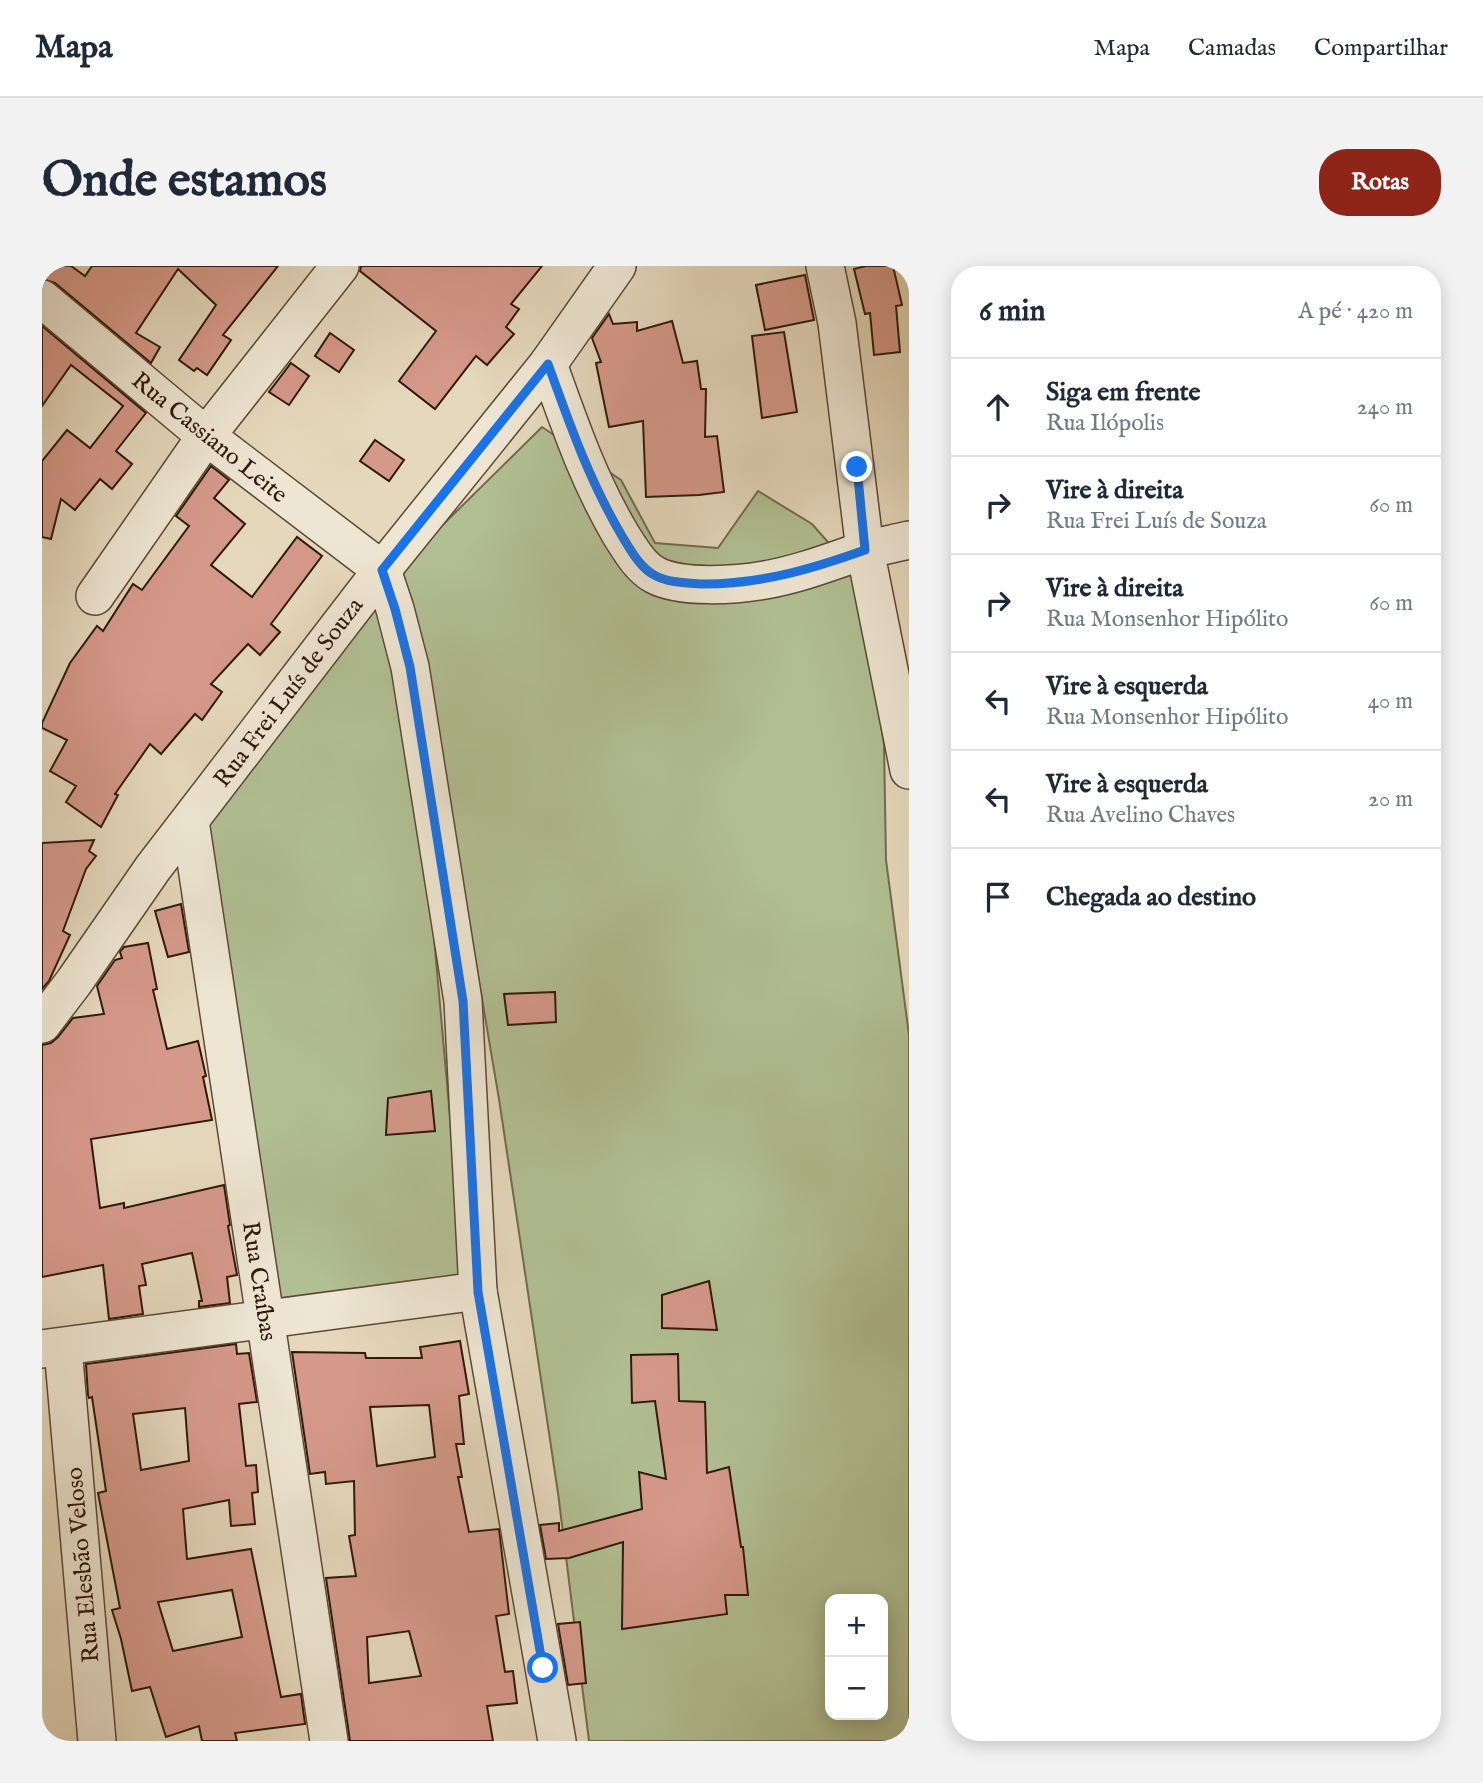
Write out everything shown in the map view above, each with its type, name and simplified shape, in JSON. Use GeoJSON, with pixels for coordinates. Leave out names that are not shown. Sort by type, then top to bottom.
{"type":"FeatureCollection","features":[{"type":"Feature","properties":{"kind":"street"},"geometry":{"type":"LineString","coordinates":[[95,596],[206,436],[340,266]]}},
{"type":"Feature","properties":{"kind":"street","name":"Rua Frei Luís de Souza"},"geometry":{"type":"LineString","coordinates":[[42,1024],[130,899],[382,570],[548,364],[617,266]]}},
{"type":"Feature","properties":{"kind":"street"},"geometry":{"type":"LineString","coordinates":[[825,266],[837,323],[865,550],[909,770]]}},
{"type":"Feature","properties":{"kind":"street","name":"Rua Cassiano Leite"},"geometry":{"type":"LineString","coordinates":[[42,299],[206,436],[382,570]]}},
{"type":"Feature","properties":{"kind":"street"},"geometry":{"type":"LineString","coordinates":[[548,364],[595,489],[631,551],[647,570],[657,577],[690,583],[731,584],[765,580],[816,568],[865,550],[909,540]]}},
{"type":"Feature","properties":{"kind":"street"},"geometry":{"type":"LineString","coordinates":[[382,570],[410,667],[463,1001],[478,1292],[557,1741]]}},
{"type":"Feature","properties":{"kind":"street","name":"Rua Craíbas"},"geometry":{"type":"LineString","coordinates":[[190,821],[329,1741]]}},
{"type":"Feature","properties":{"kind":"street"},"geometry":{"type":"LineString","coordinates":[[52,1348],[478,1292]]}},
{"type":"Feature","properties":{"kind":"street","name":"Rua Elesbão Veloso"},"geometry":{"type":"LineString","coordinates":[[52,1348],[97,1741]]}},
{"type":"Feature","properties":{"kind":"green space"},"geometry":{"type":"Polygon","coordinates":[[[542,427],[621,480],[655,543],[718,548],[758,491],[812,524],[858,576],[884,744],[886,860],[909,1035],[909,1741],[589,1741],[558,1493],[499,1099],[472,940],[396,571],[542,427]]]}},
{"type":"Feature","properties":{"kind":"green space"},"geometry":{"type":"Polygon","coordinates":[[[374,594],[410,667],[464,1275],[273,1302],[201,829],[374,594]]]}},
{"type":"Feature","properties":{"kind":"building"},"geometry":{"type":"Polygon","coordinates":[[[42,266],[71,266],[85,276],[92,266],[278,266],[223,335],[231,340],[207,375],[197,368],[194,371],[179,360],[216,305],[178,269],[136,333],[160,347],[151,363],[55,283],[42,279],[42,266]]]}},
{"type":"Feature","properties":{"kind":"building"},"geometry":{"type":"Polygon","coordinates":[[[361,266],[542,266],[511,304],[519,309],[506,327],[514,334],[487,365],[476,356],[435,409],[399,381],[436,331],[360,271],[361,266]]]}},
{"type":"Feature","properties":{"kind":"building"},"geometry":{"type":"Polygon","coordinates":[[[893,266],[902,305],[896,306],[900,352],[874,355],[870,313],[865,314],[854,269],[893,266]]]}},
{"type":"Feature","properties":{"kind":"building"},"geometry":{"type":"Polygon","coordinates":[[[805,275],[814,320],[765,330],[756,285],[805,275]]]}},
{"type":"Feature","properties":{"kind":"building"},"geometry":{"type":"Polygon","coordinates":[[[609,314],[613,324],[637,322],[637,331],[672,321],[683,363],[697,361],[701,389],[706,389],[705,437],[717,436],[724,492],[646,497],[643,421],[609,427],[596,363],[601,362],[592,338],[609,314]]]}},
{"type":"Feature","properties":{"kind":"building"},"geometry":{"type":"Polygon","coordinates":[[[42,326],[146,413],[116,451],[132,464],[112,489],[100,479],[75,510],[61,499],[51,539],[42,537],[42,461],[67,430],[90,448],[123,406],[71,365],[42,406],[42,326]]]}},
{"type":"Feature","properties":{"kind":"building"},"geometry":{"type":"Polygon","coordinates":[[[784,332],[797,412],[762,418],[752,336],[784,332]]]}},
{"type":"Feature","properties":{"kind":"building"},"geometry":{"type":"Polygon","coordinates":[[[330,333],[354,350],[339,372],[315,356],[330,333]]]}},
{"type":"Feature","properties":{"kind":"building"},"geometry":{"type":"Polygon","coordinates":[[[291,363],[309,376],[289,405],[269,392],[291,363]]]}},
{"type":"Feature","properties":{"kind":"building"},"geometry":{"type":"Polygon","coordinates":[[[375,440],[404,460],[389,481],[360,461],[375,440]]]}},
{"type":"Feature","properties":{"kind":"building"},"geometry":{"type":"Polygon","coordinates":[[[211,466],[229,480],[214,498],[245,524],[211,565],[252,597],[297,537],[322,556],[271,624],[280,632],[260,655],[248,644],[211,684],[222,692],[202,720],[195,714],[161,754],[150,744],[115,794],[118,795],[101,827],[66,802],[76,786],[50,771],[67,740],[42,728],[42,723],[70,663],[97,626],[103,631],[133,584],[142,590],[189,526],[176,516],[211,466]]]}},
{"type":"Feature","properties":{"kind":"building"},"geometry":{"type":"Polygon","coordinates":[[[94,840],[89,851],[96,856],[86,869],[63,931],[70,935],[49,981],[42,989],[42,843],[94,840]]]}},
{"type":"Feature","properties":{"kind":"building"},"geometry":{"type":"Polygon","coordinates":[[[181,904],[189,952],[168,957],[155,911],[181,904]]]}},
{"type":"Feature","properties":{"kind":"building"},"geometry":{"type":"Polygon","coordinates":[[[148,943],[157,989],[153,990],[167,1049],[198,1041],[212,1120],[91,1139],[100,1208],[124,1203],[124,1208],[224,1185],[237,1275],[227,1277],[230,1303],[199,1307],[199,1301],[202,1301],[192,1253],[142,1264],[146,1285],[139,1286],[143,1314],[109,1319],[103,1265],[42,1277],[42,1045],[51,1043],[58,1037],[73,1018],[104,1014],[97,986],[115,960],[122,958],[120,952],[124,947],[148,943]]]}},
{"type":"Feature","properties":{"kind":"building"},"geometry":{"type":"Polygon","coordinates":[[[555,992],[556,1022],[508,1025],[504,994],[555,992]]]}},
{"type":"Feature","properties":{"kind":"building"},"geometry":{"type":"Polygon","coordinates":[[[431,1091],[435,1131],[386,1135],[388,1098],[431,1091]]]}},
{"type":"Feature","properties":{"kind":"building"},"geometry":{"type":"Polygon","coordinates":[[[709,1281],[717,1330],[662,1328],[662,1295],[709,1281]]]}},
{"type":"Feature","properties":{"kind":"building"},"geometry":{"type":"Polygon","coordinates":[[[460,1341],[469,1394],[459,1396],[464,1444],[456,1444],[462,1477],[458,1477],[469,1532],[499,1529],[509,1614],[496,1616],[505,1672],[513,1671],[517,1703],[487,1706],[493,1741],[350,1741],[326,1578],[356,1576],[349,1536],[355,1535],[354,1481],[326,1484],[325,1472],[310,1474],[292,1352],[365,1353],[366,1358],[422,1358],[420,1347],[460,1341]],[[429,1405],[370,1407],[377,1466],[435,1457],[429,1405]],[[409,1631],[367,1637],[369,1683],[421,1676],[409,1631]]]}},
{"type":"Feature","properties":{"kind":"building"},"geometry":{"type":"Polygon","coordinates":[[[236,1344],[237,1354],[249,1353],[257,1402],[239,1404],[246,1466],[256,1465],[258,1492],[252,1493],[255,1524],[231,1526],[229,1500],[183,1509],[187,1559],[251,1549],[281,1697],[301,1694],[305,1724],[235,1733],[237,1741],[202,1741],[199,1726],[166,1737],[150,1687],[132,1691],[112,1610],[120,1608],[98,1493],[106,1491],[92,1397],[89,1398],[88,1395],[86,1364],[236,1344]],[[185,1408],[133,1414],[141,1470],[189,1461],[185,1408]],[[232,1590],[158,1602],[173,1651],[242,1637],[232,1590]]]}},
{"type":"Feature","properties":{"kind":"building"},"geometry":{"type":"Polygon","coordinates":[[[678,1354],[679,1401],[705,1402],[707,1473],[729,1467],[743,1547],[748,1595],[725,1595],[727,1614],[622,1629],[623,1542],[569,1558],[546,1559],[540,1525],[559,1523],[559,1531],[642,1509],[639,1472],[666,1479],[655,1401],[632,1403],[631,1355],[678,1354]]]}},
{"type":"Feature","properties":{"kind":"building"},"geometry":{"type":"Polygon","coordinates":[[[580,1622],[586,1683],[568,1685],[558,1624],[580,1622]]]}},
{"type":"Feature","properties":{"kind":"route"},"geometry":{"type":"LineString","coordinates":[[543,1668],[478,1292],[463,1001],[410,667],[382,570],[548,364],[595,489],[631,551],[647,570],[657,577],[690,583],[731,584],[765,580],[816,568],[865,550],[857,467]]}}]}
